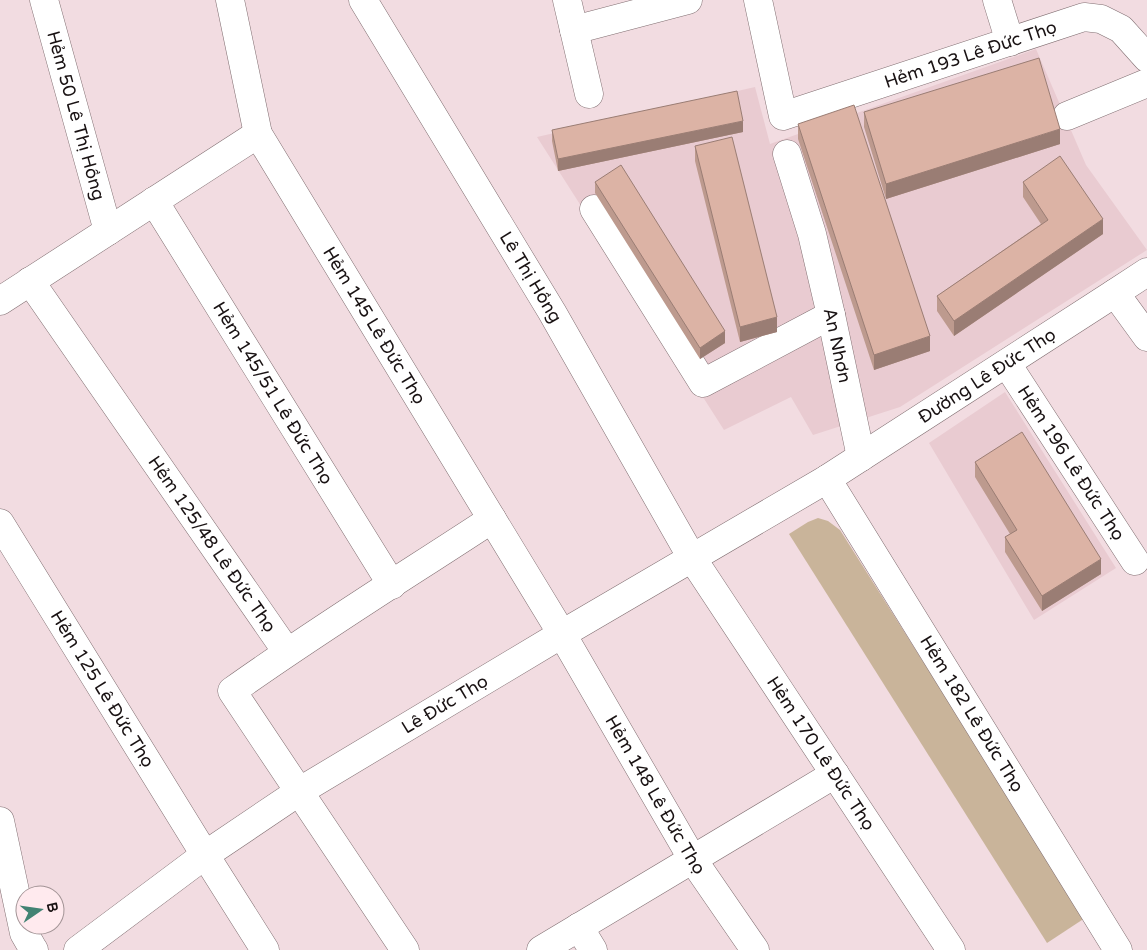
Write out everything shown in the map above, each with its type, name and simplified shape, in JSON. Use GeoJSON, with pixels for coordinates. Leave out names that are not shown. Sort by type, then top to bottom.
{"type":"FeatureCollection","features":[{"type":"Feature","properties":{"kind":"street","name":"Hẻm 50 Lê Thị Hồng"},"geometry":{"type":"LineString","coordinates":[[44,0],[108,231]]}},
{"type":"Feature","properties":{"kind":"street","name":"Hẻm 145 Lê Đức Thọ"},"geometry":{"type":"LineString","coordinates":[[230,0],[258,134],[562,634]]}},
{"type":"Feature","properties":{"kind":"street","name":"Lê Thị Hồng"},"geometry":{"type":"LineString","coordinates":[[363,0],[552,312],[692,558]]}},
{"type":"Feature","properties":{"kind":"street"},"geometry":{"type":"LineString","coordinates":[[567,0],[589,94]]}},
{"type":"Feature","properties":{"kind":"street"},"geometry":{"type":"LineString","coordinates":[[574,30],[688,0]]}},
{"type":"Feature","properties":{"kind":"street","name":"Hẻm 193 Lê Đức Thọ"},"geometry":{"type":"LineString","coordinates":[[758,0],[783,116],[1084,17],[1101,19],[1121,29],[1147,58]]}},
{"type":"Feature","properties":{"kind":"street"},"geometry":{"type":"LineString","coordinates":[[998,0],[1010,42]]}},
{"type":"Feature","properties":{"kind":"street"},"geometry":{"type":"LineString","coordinates":[[1066,116],[1147,83]]}},
{"type":"Feature","properties":{"kind":"street"},"geometry":{"type":"LineString","coordinates":[[0,301],[258,134]]}},
{"type":"Feature","properties":{"kind":"street","name":"An Nhơn"},"geometry":{"type":"LineString","coordinates":[[787,154],[812,234],[861,457]]}},
{"type":"Feature","properties":{"kind":"street","name":"Hẻm 145/51 Lê Đức Thọ"},"geometry":{"type":"LineString","coordinates":[[154,201],[392,585]]}},
{"type":"Feature","properties":{"kind":"street"},"geometry":{"type":"LineString","coordinates":[[594,209],[703,384],[831,314]]}},
{"type":"Feature","properties":{"kind":"street","name":"Đường Lê Đức Thọ"},"geometry":{"type":"LineString","coordinates":[[827,479],[1116,294],[1147,272]]}},
{"type":"Feature","properties":{"kind":"street","name":"Hẻm 125/48 Lê Đức Thọ"},"geometry":{"type":"LineString","coordinates":[[30,281],[287,652]]}},
{"type":"Feature","properties":{"kind":"street"},"geometry":{"type":"LineString","coordinates":[[1116,294],[1147,338]]}},
{"type":"Feature","properties":{"kind":"street","name":"Hẻm 196 Lê Đức Thọ"},"geometry":{"type":"LineString","coordinates":[[1007,364],[1135,561]]}},
{"type":"Feature","properties":{"kind":"street","name":"Lê Đức Thọ"},"geometry":{"type":"LineString","coordinates":[[78,950],[205,856],[300,791],[562,634],[827,479]]}},
{"type":"Feature","properties":{"kind":"street","name":"Hẻm 182 Lê Đức Thọ"},"geometry":{"type":"LineString","coordinates":[[827,479],[1118,950]]}},
{"type":"Feature","properties":{"kind":"street"},"geometry":{"type":"LineString","coordinates":[[405,950],[232,691],[287,652],[492,519]]}},
{"type":"Feature","properties":{"kind":"street","name":"Hẻm 125 Lê Đức Thọ"},"geometry":{"type":"LineString","coordinates":[[0,522],[205,856],[265,950]]}},
{"type":"Feature","properties":{"kind":"street","name":"Hẻm 170 Lê Đức Thọ"},"geometry":{"type":"LineString","coordinates":[[692,558],[951,950]]}},
{"type":"Feature","properties":{"kind":"street","name":"Hẻm 148 Lê Đức Thọ"},"geometry":{"type":"LineString","coordinates":[[562,634],[693,860],[755,950]]}},
{"type":"Feature","properties":{"kind":"street"},"geometry":{"type":"LineString","coordinates":[[541,950],[834,774]]}},
{"type":"Feature","properties":{"kind":"street"},"geometry":{"type":"LineString","coordinates":[[0,821],[24,933],[34,950]]}},
{"type":"Feature","properties":{"kind":"street"},"geometry":{"type":"LineString","coordinates":[[578,927],[593,950]]}},
{"type":"Feature","properties":{"kind":"shaded area"},"geometry":{"type":"Polygon","coordinates":[[[1036,49],[1086,165],[1147,250],[900,407],[813,435],[791,397],[724,430],[537,137],[755,87],[770,144],[1036,49]]]}},
{"type":"Feature","properties":{"kind":"shaded area"},"geometry":{"type":"Polygon","coordinates":[[[1005,392],[1116,568],[1034,620],[929,443],[1005,392]]]}},
{"type":"Feature","properties":{"kind":"shaded area"},"geometry":{"type":"Polygon","coordinates":[[[818,518],[828,521],[840,530],[1085,918],[1047,943],[789,534],[818,518]]]}},
{"type":"Feature","properties":{"kind":"building"},"geometry":{"type":"Polygon","coordinates":[[[1039,58],[1060,129],[886,184],[864,112],[1039,58]]]}},
{"type":"Feature","properties":{"kind":"building"},"geometry":{"type":"Polygon","coordinates":[[[737,91],[743,121],[558,159],[552,130],[737,91]]]}},
{"type":"Feature","properties":{"kind":"building"},"geometry":{"type":"Polygon","coordinates":[[[854,105],[930,336],[874,355],[798,124],[854,105]]]}},
{"type":"Feature","properties":{"kind":"building"},"geometry":{"type":"Polygon","coordinates":[[[732,137],[777,317],[740,327],[695,146],[732,137]]]}},
{"type":"Feature","properties":{"kind":"building"},"geometry":{"type":"Polygon","coordinates":[[[1060,156],[1103,219],[954,321],[937,296],[1048,220],[1023,182],[1060,156]]]}},
{"type":"Feature","properties":{"kind":"building"},"geometry":{"type":"Polygon","coordinates":[[[621,165],[725,331],[700,348],[595,182],[621,165]]]}},
{"type":"Feature","properties":{"kind":"building"},"geometry":{"type":"Polygon","coordinates":[[[1022,432],[1101,559],[1042,596],[1005,537],[1017,530],[975,462],[1022,432]]]}}]}
